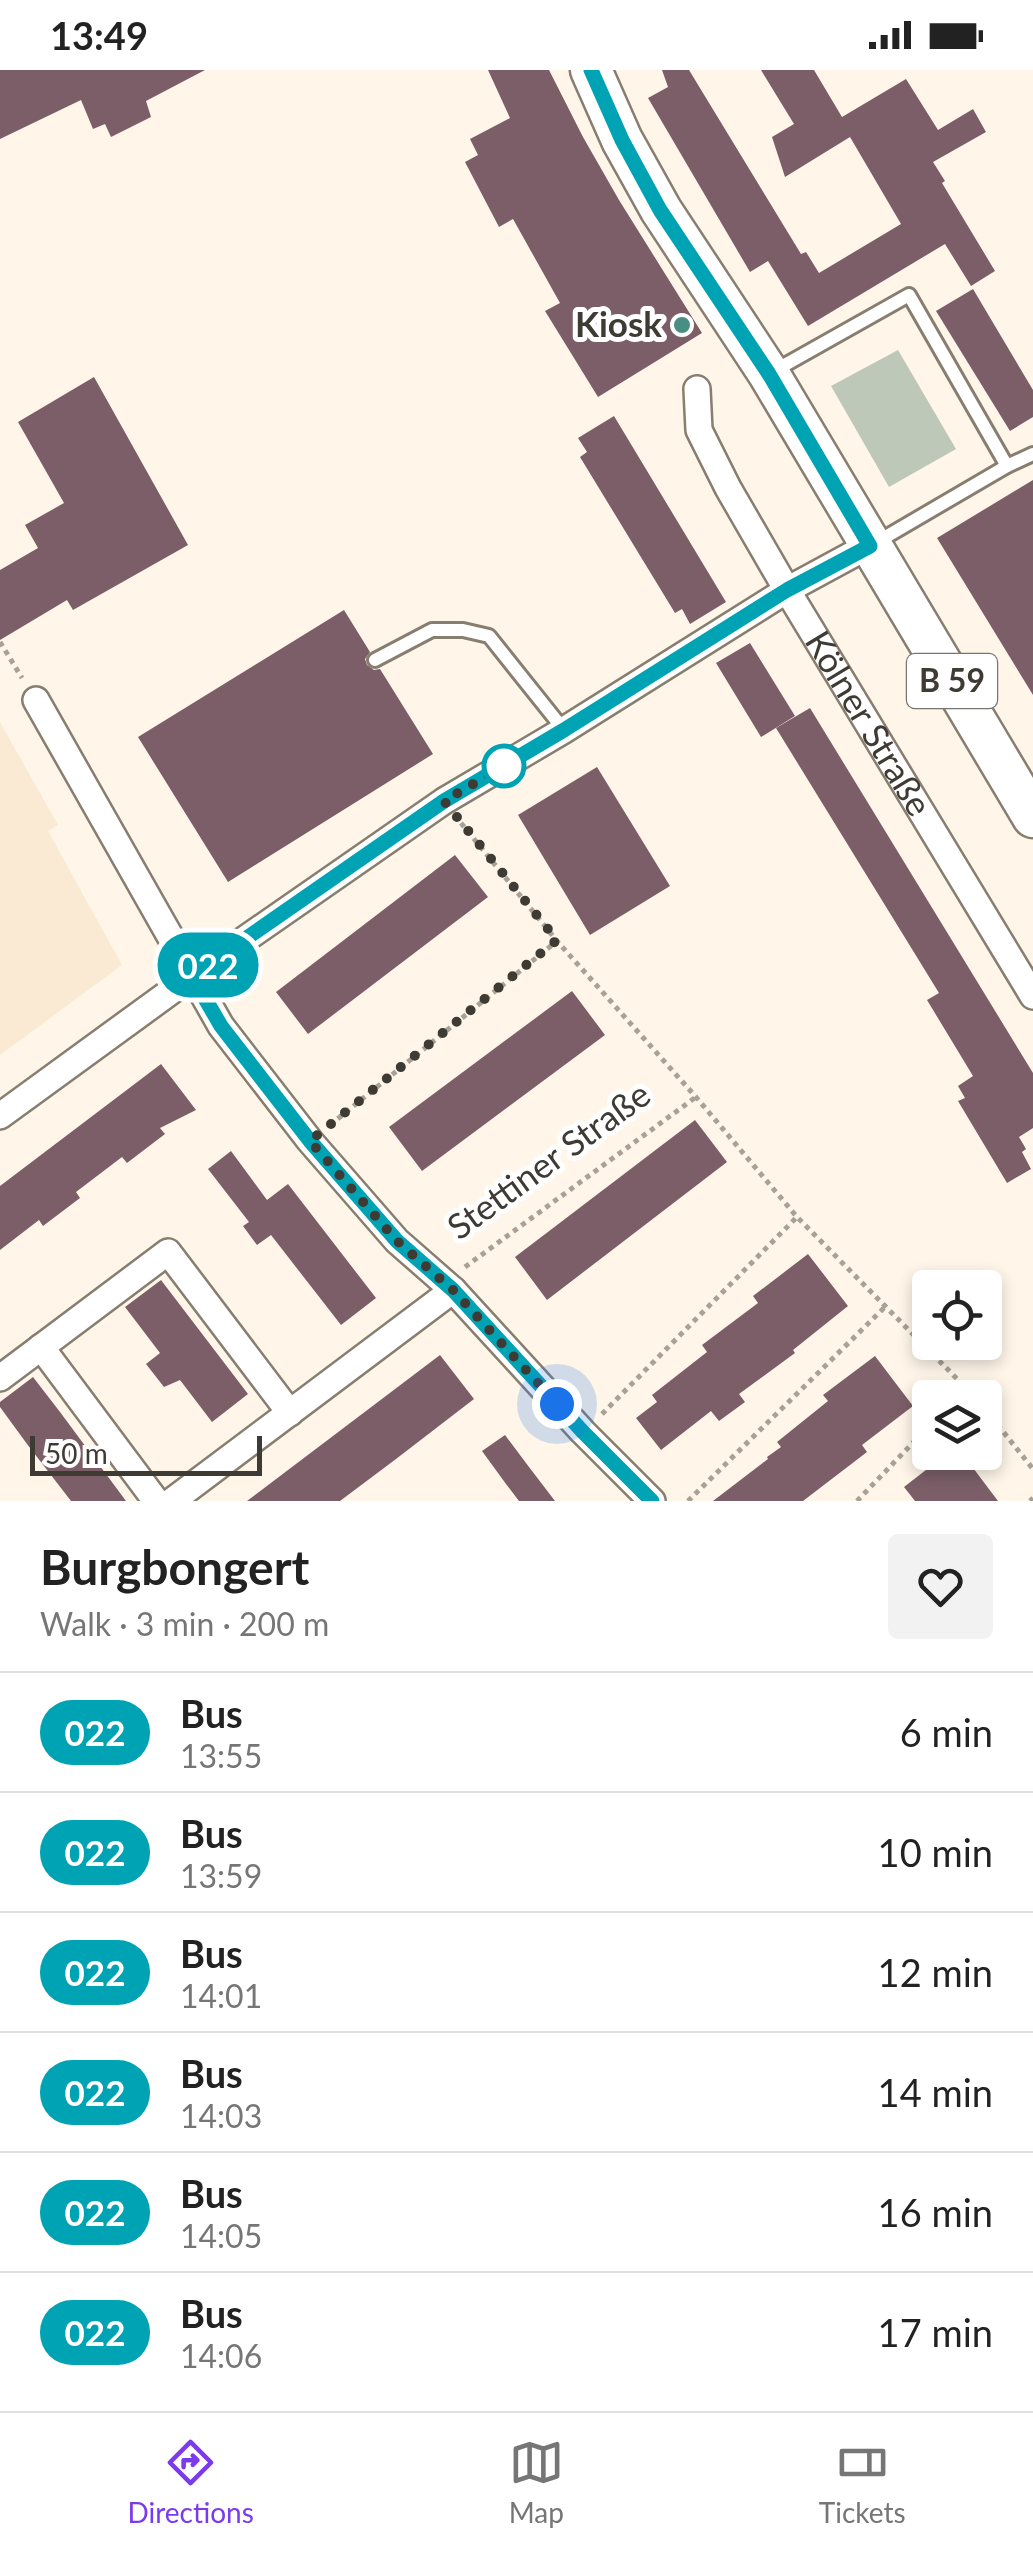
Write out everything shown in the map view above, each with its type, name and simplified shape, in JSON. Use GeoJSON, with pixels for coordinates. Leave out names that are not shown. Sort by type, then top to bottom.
{"type":"FeatureCollection","features":[{"type":"Feature","properties":{"kind":"main road","name":"B 59"},"geometry":{"type":"LineString","coordinates":[[591,70],[622,140],[660,210],[769,374],[1033,817]]}},
{"type":"Feature","properties":{"kind":"street","name":"Kölner Straße"},"geometry":{"type":"LineString","coordinates":[[697,389],[699,430],[728,488],[1033,996]]}},
{"type":"Feature","properties":{"kind":"street"},"geometry":{"type":"LineString","coordinates":[[0,1116],[192,976],[444,801],[787,590],[870,546]]}},
{"type":"Feature","properties":{"kind":"street","name":"Stettiner Straße"},"geometry":{"type":"LineString","coordinates":[[36,700],[221,1026],[310,1141],[397,1241],[448,1286],[652,1501]]}},
{"type":"Feature","properties":{"kind":"street"},"geometry":{"type":"LineString","coordinates":[[0,1378],[168,1252],[290,1413]]}},
{"type":"Feature","properties":{"kind":"street"},"geometry":{"type":"LineString","coordinates":[[172,1501],[290,1413],[448,1286]]}},
{"type":"Feature","properties":{"kind":"street"},"geometry":{"type":"LineString","coordinates":[[41,1347],[156,1501]]}},
{"type":"Feature","properties":{"kind":"lane"},"geometry":{"type":"LineString","coordinates":[[769,374],[910,295],[1007,466]]}},
{"type":"Feature","properties":{"kind":"lane"},"geometry":{"type":"LineString","coordinates":[[870,546],[1033,454]]}},
{"type":"Feature","properties":{"kind":"lane"},"geometry":{"type":"LineString","coordinates":[[375,660],[432,630],[463,630],[488,636],[564,730]]}},
{"type":"Feature","properties":{"kind":"path"},"geometry":{"type":"LineString","coordinates":[[0,642],[36,700]]}},
{"type":"Feature","properties":{"kind":"path"},"geometry":{"type":"LineString","coordinates":[[444,801],[557,940],[797,1217],[961,1380]]}},
{"type":"Feature","properties":{"kind":"path"},"geometry":{"type":"LineString","coordinates":[[310,1141],[557,940]]}},
{"type":"Feature","properties":{"kind":"path","name":"Stettiner Straße"},"geometry":{"type":"LineString","coordinates":[[448,1286],[696,1096]]}},
{"type":"Feature","properties":{"kind":"path"},"geometry":{"type":"LineString","coordinates":[[583,1432],[797,1217]]}},
{"type":"Feature","properties":{"kind":"path"},"geometry":{"type":"LineString","coordinates":[[688,1501],[886,1306]]}},
{"type":"Feature","properties":{"kind":"path"},"geometry":{"type":"LineString","coordinates":[[1002,1430],[1033,1469]]}},
{"type":"Feature","properties":{"kind":"path"},"geometry":{"type":"LineString","coordinates":[[857,1501],[912,1444]]}},
{"type":"Feature","properties":{"kind":"shaded area"},"geometry":{"type":"Polygon","coordinates":[[[0,722],[58,825],[48,831],[122,965],[0,1055],[0,722]]]}},
{"type":"Feature","properties":{"kind":"green space"},"geometry":{"type":"Polygon","coordinates":[[[898,350],[956,449],[889,487],[831,386],[898,350]]]}},
{"type":"Feature","properties":{"kind":"building"},"geometry":{"type":"Polygon","coordinates":[[[0,70],[205,70],[146,101],[151,117],[111,137],[105,124],[93,129],[81,100],[0,139],[0,70]]]}},
{"type":"Feature","properties":{"kind":"building"},"geometry":{"type":"Polygon","coordinates":[[[488,70],[549,70],[619,200],[702,333],[598,397],[545,311],[560,303],[513,219],[499,227],[465,162],[478,155],[470,139],[510,118],[488,70]]]}},
{"type":"Feature","properties":{"kind":"building"},"geometry":{"type":"Polygon","coordinates":[[[662,70],[689,70],[801,254],[806,252],[819,273],[901,224],[850,137],[785,177],[772,137],[794,124],[761,70],[814,70],[842,117],[906,79],[938,130],[973,109],[986,132],[933,162],[995,271],[971,286],[945,244],[808,326],[768,261],[750,272],[648,98],[668,87],[662,70]]]}},
{"type":"Feature","properties":{"kind":"building"},"geometry":{"type":"Polygon","coordinates":[[[973,289],[1033,390],[1033,417],[1010,431],[936,311],[973,289]]]}},
{"type":"Feature","properties":{"kind":"building"},"geometry":{"type":"Polygon","coordinates":[[[94,377],[188,545],[73,610],[67,600],[0,640],[0,570],[38,548],[25,525],[64,503],[18,422],[94,377]]]}},
{"type":"Feature","properties":{"kind":"building"},"geometry":{"type":"Polygon","coordinates":[[[614,416],[726,602],[690,624],[682,609],[675,613],[580,457],[587,452],[578,438],[614,416]]]}},
{"type":"Feature","properties":{"kind":"building"},"geometry":{"type":"Polygon","coordinates":[[[1033,480],[1033,695],[937,538],[1033,480]]]}},
{"type":"Feature","properties":{"kind":"building"},"geometry":{"type":"Polygon","coordinates":[[[344,610],[370,652],[365,659],[367,665],[380,669],[433,754],[228,882],[138,737],[344,610]]]}},
{"type":"Feature","properties":{"kind":"building"},"geometry":{"type":"Polygon","coordinates":[[[750,643],[795,716],[761,737],[716,663],[750,643]]]}},
{"type":"Feature","properties":{"kind":"building"},"geometry":{"type":"Polygon","coordinates":[[[810,708],[1033,1073],[1033,1128],[1019,1137],[1031,1169],[1007,1183],[958,1101],[965,1098],[958,1086],[973,1076],[927,1000],[939,993],[776,728],[810,708]]]}},
{"type":"Feature","properties":{"kind":"building"},"geometry":{"type":"Polygon","coordinates":[[[597,767],[670,886],[590,935],[518,815],[597,767]]]}},
{"type":"Feature","properties":{"kind":"building"},"geometry":{"type":"Polygon","coordinates":[[[455,855],[488,897],[308,1034],[276,992],[455,855]]]}},
{"type":"Feature","properties":{"kind":"building"},"geometry":{"type":"Polygon","coordinates":[[[572,991],[605,1035],[422,1171],[389,1127],[572,991]]]}},
{"type":"Feature","properties":{"kind":"building"},"geometry":{"type":"Polygon","coordinates":[[[161,1064],[196,1110],[160,1128],[165,1134],[127,1163],[122,1157],[76,1192],[80,1198],[43,1226],[39,1220],[0,1250],[0,1186],[161,1064]]]}},
{"type":"Feature","properties":{"kind":"building"},"geometry":{"type":"Polygon","coordinates":[[[695,1120],[727,1162],[547,1300],[515,1257],[695,1120]]]}},
{"type":"Feature","properties":{"kind":"building"},"geometry":{"type":"Polygon","coordinates":[[[231,1151],[267,1200],[288,1184],[376,1298],[341,1325],[271,1235],[257,1245],[243,1226],[249,1222],[208,1169],[231,1151]]]}},
{"type":"Feature","properties":{"kind":"building"},"geometry":{"type":"Polygon","coordinates":[[[808,1254],[848,1306],[793,1350],[795,1353],[739,1394],[745,1402],[719,1421],[711,1411],[661,1450],[636,1418],[657,1402],[652,1395],[707,1352],[702,1345],[758,1303],[753,1296],[808,1254]]]}},
{"type":"Feature","properties":{"kind":"building"},"geometry":{"type":"Polygon","coordinates":[[[161,1280],[248,1394],[212,1422],[180,1380],[164,1387],[146,1364],[160,1353],[125,1307],[161,1280]]]}},
{"type":"Feature","properties":{"kind":"building"},"geometry":{"type":"Polygon","coordinates":[[[440,1355],[474,1399],[396,1459],[340,1501],[247,1501],[440,1355]]]}},
{"type":"Feature","properties":{"kind":"building"},"geometry":{"type":"Polygon","coordinates":[[[875,1356],[912,1407],[862,1445],[867,1452],[803,1501],[713,1501],[781,1447],[777,1442],[828,1401],[823,1395],[875,1356]]]}},
{"type":"Feature","properties":{"kind":"building"},"geometry":{"type":"Polygon","coordinates":[[[33,1377],[126,1501],[71,1501],[27,1444],[0,1402],[33,1377]]]}},
{"type":"Feature","properties":{"kind":"building"},"geometry":{"type":"Polygon","coordinates":[[[505,1435],[555,1501],[519,1501],[506,1484],[482,1451],[505,1435]]]}},
{"type":"Feature","properties":{"kind":"building"},"geometry":{"type":"Polygon","coordinates":[[[926,1470],[975,1470],[998,1501],[915,1501],[904,1487],[926,1470]]]}},
{"type":"Feature","properties":{"kind":"bus line","name":"022"},"geometry":{"type":"LineString","coordinates":[[591,70],[622,140],[660,210],[769,374],[870,546],[787,590],[444,801],[192,976],[221,1026],[310,1141],[397,1241],[453,1290],[652,1501]]}},
{"type":"Feature","properties":{"kind":"place","name":"Kiosk"},"geometry":{"type":"Point","coordinates":[682,325]}},
{"type":"Feature","properties":{"kind":"route"},"geometry":{"type":"LineString","coordinates":[[504,766],[444,801],[557,940],[310,1141],[397,1241],[453,1290],[557,1404]]}}]}
